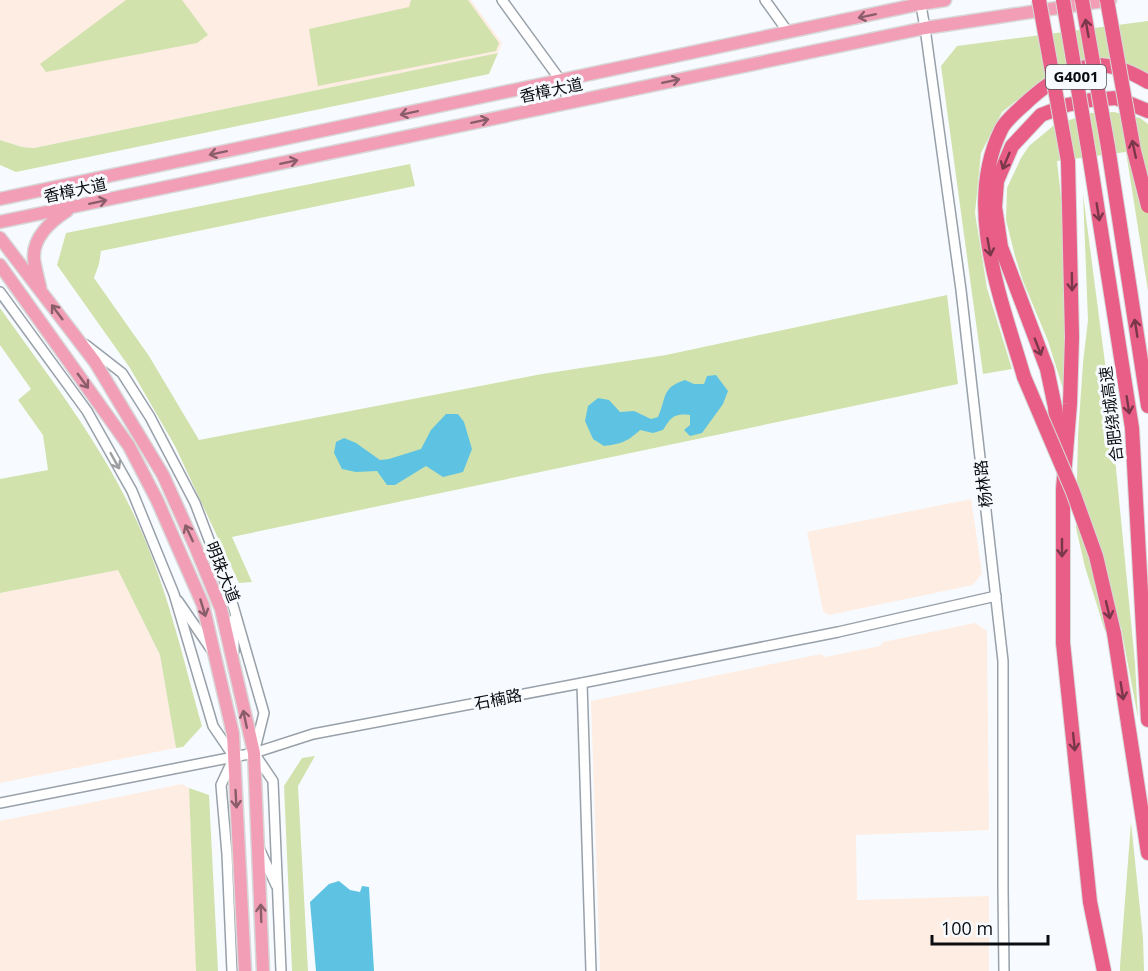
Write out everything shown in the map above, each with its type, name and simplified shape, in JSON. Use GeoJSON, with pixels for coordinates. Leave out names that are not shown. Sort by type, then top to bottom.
{"type":"FeatureCollection","features":[{"type":"Feature","properties":{"kind":"highway"},"geometry":{"type":"LineString","coordinates":[[1039,0],[1068,160],[1072,337],[1070,404],[1063,489],[1063,643],[1090,902],[1104,971]]}},
{"type":"Feature","properties":{"kind":"highway","name":"合肥绕城高速"},"geometry":{"type":"LineString","coordinates":[[1063,0],[1132,428],[1148,720]]}},
{"type":"Feature","properties":{"kind":"highway","name":"G4001"},"geometry":{"type":"LineString","coordinates":[[1082,0],[1108,147],[1148,406]]}},
{"type":"Feature","properties":{"kind":"highway"},"geometry":{"type":"LineString","coordinates":[[1108,0],[1134,151],[1148,206]]}},
{"type":"Feature","properties":{"kind":"highway"},"geometry":{"type":"LineString","coordinates":[[1148,82],[1136,75],[1112,67],[1095,65],[1071,72],[1047,85],[1001,127],[988,164],[984,199],[988,242],[996,281],[1024,377],[1073,492],[1096,556],[1114,633],[1148,853]]}},
{"type":"Feature","properties":{"kind":"highway"},"geometry":{"type":"LineString","coordinates":[[1063,489],[1055,407],[1047,369],[1001,248],[995,207],[997,181],[1012,146],[1041,116],[1067,105],[1116,98],[1148,111]]}},
{"type":"Feature","properties":{"kind":"highway"},"geometry":{"type":"LineString","coordinates":[[1093,971],[1096,930]]}},
{"type":"Feature","properties":{"kind":"main road","name":"香樟大道"},"geometry":{"type":"LineString","coordinates":[[0,199],[561,81],[920,2],[945,0]]}},
{"type":"Feature","properties":{"kind":"main road","name":"香樟大道"},"geometry":{"type":"LineString","coordinates":[[0,222],[926,28],[1108,0]]}},
{"type":"Feature","properties":{"kind":"main road"},"geometry":{"type":"LineString","coordinates":[[41,291],[33,257],[40,235],[55,219],[72,207]]}},
{"type":"Feature","properties":{"kind":"main road","name":"明珠大道"},"geometry":{"type":"LineString","coordinates":[[0,238],[95,362],[163,475],[221,609],[254,753],[263,971]]}},
{"type":"Feature","properties":{"kind":"main road","name":"明珠大道"},"geometry":{"type":"LineString","coordinates":[[0,265],[129,446],[158,500],[202,605],[233,734],[245,971]]}},
{"type":"Feature","properties":{"kind":"street"},"geometry":{"type":"LineString","coordinates":[[502,0],[561,81],[569,103]]}},
{"type":"Feature","properties":{"kind":"street"},"geometry":{"type":"LineString","coordinates":[[765,0],[788,32]]}},
{"type":"Feature","properties":{"kind":"street","name":"杨林路"},"geometry":{"type":"LineString","coordinates":[[920,2],[926,28],[961,290],[1003,661],[1004,971]]}},
{"type":"Feature","properties":{"kind":"street"},"geometry":{"type":"LineString","coordinates":[[0,292],[87,411],[132,491],[174,594],[213,726],[234,757],[221,785],[227,854],[232,971]]}},
{"type":"Feature","properties":{"kind":"street"},"geometry":{"type":"LineString","coordinates":[[75,337],[122,373],[150,417],[195,503],[233,606],[264,713],[254,753],[273,781],[282,971]]}},
{"type":"Feature","properties":{"kind":"street"},"geometry":{"type":"LineString","coordinates":[[174,594],[214,653]]}},
{"type":"Feature","properties":{"kind":"street","name":"石楠路"},"geometry":{"type":"LineString","coordinates":[[0,803],[254,753],[313,734],[838,632],[996,596]]}},
{"type":"Feature","properties":{"kind":"street"},"geometry":{"type":"LineString","coordinates":[[233,606],[235,671]]}},
{"type":"Feature","properties":{"kind":"street"},"geometry":{"type":"LineString","coordinates":[[582,683],[591,971]]}},
{"type":"Feature","properties":{"kind":"street"},"geometry":{"type":"LineString","coordinates":[[258,844],[278,890]]}},
{"type":"Feature","properties":{"kind":"street"},"geometry":{"type":"LineString","coordinates":[[229,892],[239,847]]}},
{"type":"Feature","properties":{"kind":"shaded area"},"geometry":{"type":"Polygon","coordinates":[[[0,0],[471,0],[502,43],[498,53],[34,148],[22,147],[0,140],[0,0]]]}},
{"type":"Feature","properties":{"kind":"shaded area"},"geometry":{"type":"Polygon","coordinates":[[[971,499],[982,573],[973,585],[829,615],[823,611],[807,532],[971,499]]]}},
{"type":"Feature","properties":{"kind":"shaded area"},"geometry":{"type":"Polygon","coordinates":[[[118,570],[160,655],[176,748],[0,783],[0,593],[118,570]]]}},
{"type":"Feature","properties":{"kind":"shaded area"},"geometry":{"type":"Polygon","coordinates":[[[975,623],[987,631],[989,830],[856,835],[857,900],[989,896],[989,971],[600,971],[591,701],[821,654],[825,657],[880,646],[883,642],[975,623]]]}},
{"type":"Feature","properties":{"kind":"shaded area"},"geometry":{"type":"Polygon","coordinates":[[[182,784],[189,788],[197,971],[0,971],[0,821],[182,784]]]}},
{"type":"Feature","properties":{"kind":"green space"},"geometry":{"type":"Polygon","coordinates":[[[126,0],[182,0],[208,35],[197,43],[46,72],[40,64],[126,0]]]}},
{"type":"Feature","properties":{"kind":"green space"},"geometry":{"type":"Polygon","coordinates":[[[411,0],[468,0],[499,43],[496,51],[318,86],[309,29],[409,7],[411,0]]]}},
{"type":"Feature","properties":{"kind":"green space"},"geometry":{"type":"Polygon","coordinates":[[[1148,21],[1148,76],[1121,61],[1042,81],[1002,112],[981,153],[975,213],[987,288],[1012,369],[983,374],[941,66],[957,46],[1148,21]]]}},
{"type":"Feature","properties":{"kind":"green space"},"geometry":{"type":"Polygon","coordinates":[[[498,53],[489,74],[16,172],[0,165],[0,140],[34,148],[498,53]]]}},
{"type":"Feature","properties":{"kind":"green space"},"geometry":{"type":"Polygon","coordinates":[[[1114,112],[1140,118],[1148,124],[1148,291],[1126,152],[1057,161],[1067,272],[1064,392],[1048,341],[1015,256],[1006,220],[1007,188],[1029,146],[1053,126],[1089,113],[1114,112]]]}},
{"type":"Feature","properties":{"kind":"green space"},"geometry":{"type":"Polygon","coordinates":[[[410,164],[415,186],[101,251],[94,278],[149,356],[199,440],[542,374],[666,355],[947,295],[958,384],[232,537],[252,582],[239,583],[175,446],[130,368],[57,265],[66,233],[410,164]]]}},
{"type":"Feature","properties":{"kind":"green space"},"geometry":{"type":"Polygon","coordinates":[[[1083,194],[1108,386],[1135,663],[1138,718],[1121,627],[1105,631],[1085,567],[1076,528],[1078,435],[1088,320],[1083,194]]]}},
{"type":"Feature","properties":{"kind":"green space"},"geometry":{"type":"Polygon","coordinates":[[[0,308],[93,441],[110,468],[139,526],[174,625],[202,726],[183,747],[176,748],[160,655],[118,570],[0,593],[0,479],[48,470],[43,435],[18,400],[31,389],[0,345],[0,308]]]}},
{"type":"Feature","properties":{"kind":"green space"},"geometry":{"type":"Polygon","coordinates":[[[315,756],[298,786],[308,971],[292,971],[284,786],[302,758],[315,756]]]}},
{"type":"Feature","properties":{"kind":"green space"},"geometry":{"type":"Polygon","coordinates":[[[189,788],[209,795],[218,971],[196,971],[189,788]]]}},
{"type":"Feature","properties":{"kind":"green space"},"geometry":{"type":"Polygon","coordinates":[[[1131,822],[1143,938],[1144,971],[1120,971],[1131,822]]]}},
{"type":"Feature","properties":{"kind":"water"},"geometry":{"type":"Polygon","coordinates":[[[716,375],[728,391],[723,404],[702,433],[690,436],[684,430],[690,425],[690,415],[677,415],[663,430],[653,433],[640,430],[624,442],[604,446],[593,439],[585,421],[588,406],[598,398],[609,400],[620,412],[634,411],[651,419],[658,417],[666,394],[672,386],[685,380],[694,384],[704,384],[707,376],[716,375]]]}},
{"type":"Feature","properties":{"kind":"water"},"geometry":{"type":"Polygon","coordinates":[[[446,414],[458,414],[464,422],[472,449],[463,472],[443,477],[426,466],[395,485],[387,485],[377,471],[356,472],[342,469],[334,453],[336,442],[344,438],[356,443],[380,460],[421,449],[431,430],[446,414]]]}},
{"type":"Feature","properties":{"kind":"water"},"geometry":{"type":"Polygon","coordinates":[[[339,881],[350,890],[360,892],[362,886],[369,887],[374,971],[316,971],[310,902],[329,884],[339,881]]]}}]}
